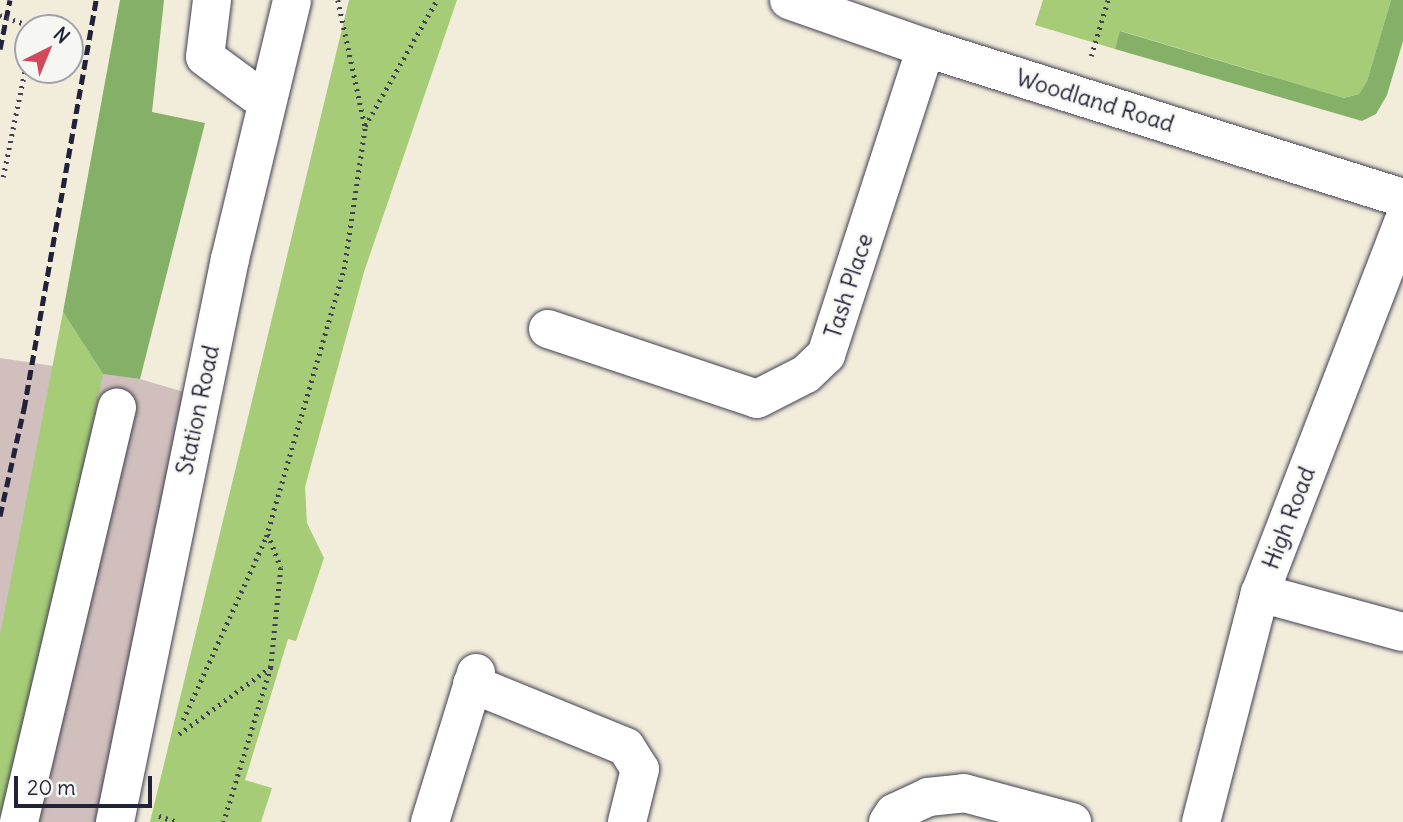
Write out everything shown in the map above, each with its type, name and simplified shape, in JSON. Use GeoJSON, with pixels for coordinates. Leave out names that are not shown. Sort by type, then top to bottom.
{"type":"FeatureCollection","features":[{"type":"Feature","properties":{"kind":"street"},"geometry":{"type":"LineString","coordinates":[[212,0],[205,57],[265,102]]}},
{"type":"Feature","properties":{"kind":"street","name":"Station Road"},"geometry":{"type":"LineString","coordinates":[[115,822],[265,102],[292,0]]}},
{"type":"Feature","properties":{"kind":"street","name":"Woodland Road"},"geometry":{"type":"LineString","coordinates":[[789,0],[926,48],[1403,198]]}},
{"type":"Feature","properties":{"kind":"street","name":"Tash Place"},"geometry":{"type":"LineString","coordinates":[[548,329],[757,399],[806,374],[826,355],[926,48]]}},
{"type":"Feature","properties":{"kind":"street","name":"High Road"},"geometry":{"type":"LineString","coordinates":[[1202,822],[1260,593],[1403,223]]}},
{"type":"Feature","properties":{"kind":"street"},"geometry":{"type":"LineString","coordinates":[[19,822],[117,407]]}},
{"type":"Feature","properties":{"kind":"street"},"geometry":{"type":"LineString","coordinates":[[1260,593],[1403,632]]}},
{"type":"Feature","properties":{"kind":"street"},"geometry":{"type":"LineString","coordinates":[[430,822],[474,679],[626,747],[640,769],[627,822]]}},
{"type":"Feature","properties":{"kind":"street"},"geometry":{"type":"LineString","coordinates":[[888,822],[894,813],[928,797],[964,793],[1072,822]]}},
{"type":"Feature","properties":{"kind":"path"},"geometry":{"type":"LineString","coordinates":[[271,667],[175,736],[268,532],[344,270],[365,126],[338,0]]}},
{"type":"Feature","properties":{"kind":"path"},"geometry":{"type":"LineString","coordinates":[[365,126],[437,0]]}},
{"type":"Feature","properties":{"kind":"path"},"geometry":{"type":"LineString","coordinates":[[1079,96],[1108,0]]}},
{"type":"Feature","properties":{"kind":"path"},"geometry":{"type":"LineString","coordinates":[[3,177],[20,84]]}},
{"type":"Feature","properties":{"kind":"path"},"geometry":{"type":"LineString","coordinates":[[224,822],[271,667],[281,568],[268,532]]}},
{"type":"Feature","properties":{"kind":"path"},"geometry":{"type":"LineString","coordinates":[[162,804],[159,817],[178,822]]}},
{"type":"Feature","properties":{"kind":"shaded area"},"geometry":{"type":"Polygon","coordinates":[[[0,358],[140,379],[201,397],[115,822],[0,822],[0,358]]]}},
{"type":"Feature","properties":{"kind":"green space"},"geometry":{"type":"Polygon","coordinates":[[[120,0],[164,0],[152,112],[205,123],[140,379],[103,374],[63,312],[120,0]]]}},
{"type":"Feature","properties":{"kind":"green space"},"geometry":{"type":"Polygon","coordinates":[[[349,0],[457,0],[364,272],[305,487],[307,523],[324,558],[296,641],[288,639],[245,780],[272,788],[261,822],[150,822],[349,0]]]}},
{"type":"Feature","properties":{"kind":"green space"},"geometry":{"type":"Polygon","coordinates":[[[1043,0],[1391,0],[1367,81],[1359,94],[1344,98],[1121,31],[1115,49],[1035,25],[1043,0]]]}},
{"type":"Feature","properties":{"kind":"green space"},"geometry":{"type":"Polygon","coordinates":[[[1391,0],[1403,0],[1403,41],[1387,95],[1376,114],[1362,121],[1115,49],[1120,31],[1344,98],[1359,94],[1367,81],[1391,0]]]}},
{"type":"Feature","properties":{"kind":"green space"},"geometry":{"type":"Polygon","coordinates":[[[63,312],[103,374],[23,746],[0,822],[0,635],[63,312]]]}},
{"type":"Feature","properties":{"kind":"railway"},"geometry":{"type":"LineString","coordinates":[[0,49],[10,0]]}},
{"type":"Feature","properties":{"kind":"railway"},"geometry":{"type":"LineString","coordinates":[[0,516],[24,409],[96,0]]}}]}
